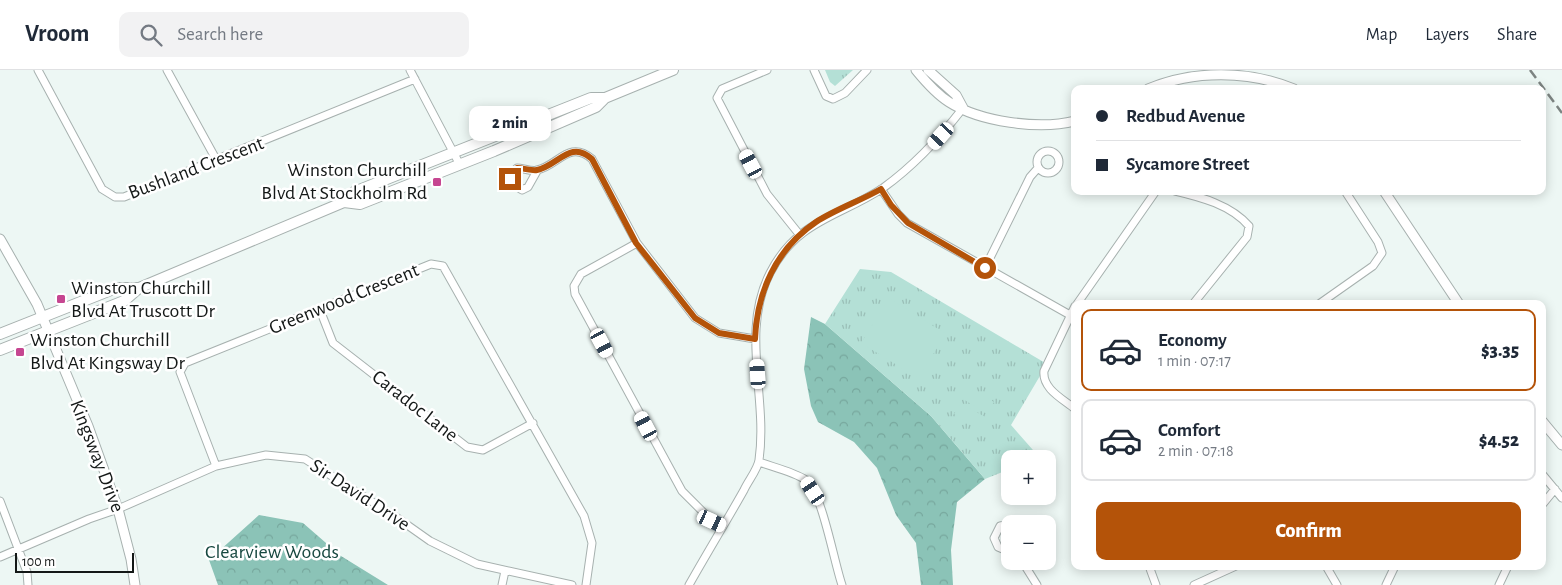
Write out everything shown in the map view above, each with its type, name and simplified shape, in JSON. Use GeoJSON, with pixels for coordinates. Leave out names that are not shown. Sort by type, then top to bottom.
{"type":"FeatureCollection","features":[{"type":"Feature","properties":{"kind":"main road"},"geometry":{"type":"LineString","coordinates":[[0,350],[124,301],[139,288],[344,202],[354,192],[453,151],[591,98],[605,98],[673,70]]}},
{"type":"Feature","properties":{"kind":"main road"},"geometry":{"type":"LineString","coordinates":[[344,202],[360,204],[460,165],[596,107],[605,98]]}},
{"type":"Feature","properties":{"kind":"main road"},"geometry":{"type":"LineString","coordinates":[[0,334],[116,288],[139,288]]}},
{"type":"Feature","properties":{"kind":"street","name":"Bushland Crescent"},"geometry":{"type":"LineString","coordinates":[[38,70],[102,188],[108,194],[115,197],[124,197],[217,161],[415,79]]}},
{"type":"Feature","properties":{"kind":"street"},"geometry":{"type":"LineString","coordinates":[[167,70],[217,161]]}},
{"type":"Feature","properties":{"kind":"street"},"geometry":{"type":"LineString","coordinates":[[410,70],[460,165]]}},
{"type":"Feature","properties":{"kind":"street"},"geometry":{"type":"LineString","coordinates":[[767,70],[722,89],[717,98],[767,194],[799,234]]}},
{"type":"Feature","properties":{"kind":"street"},"geometry":{"type":"LineString","coordinates":[[814,70],[826,96],[833,99],[839,98],[845,93],[867,70]]}},
{"type":"Feature","properties":{"kind":"street"},"geometry":{"type":"LineString","coordinates":[[916,70],[950,103],[963,108],[1005,122],[1030,125],[1071,122]]}},
{"type":"Feature","properties":{"kind":"street"},"geometry":{"type":"LineString","coordinates":[[928,70],[956,95],[963,108]]}},
{"type":"Feature","properties":{"kind":"street"},"geometry":{"type":"LineString","coordinates":[[1158,85],[1178,77],[1217,70],[1254,74],[1283,85]]}},
{"type":"Feature","properties":{"kind":"street"},"geometry":{"type":"LineString","coordinates":[[689,585],[759,462],[760,409],[755,339],[758,308],[770,273],[799,234],[818,221],[881,189],[929,150],[963,108]]}},
{"type":"Feature","properties":{"kind":"street"},"geometry":{"type":"LineString","coordinates":[[537,171],[570,152],[586,153],[592,159],[636,243],[695,318],[719,333],[755,339]]}},
{"type":"Feature","properties":{"kind":"street"},"geometry":{"type":"LineString","coordinates":[[985,268],[1030,177],[1038,168]]}},
{"type":"Feature","properties":{"kind":"street"},"geometry":{"type":"LineString","coordinates":[[881,189],[894,210],[908,223],[1070,315],[1044,371],[1044,377],[1046,385],[1071,406]]}},
{"type":"Feature","properties":{"kind":"street"},"geometry":{"type":"LineString","coordinates":[[1080,300],[1153,195]]}},
{"type":"Feature","properties":{"kind":"street"},"geometry":{"type":"LineString","coordinates":[[1188,195],[1223,206],[1243,219],[1248,226],[1247,237],[1196,300]]}},
{"type":"Feature","properties":{"kind":"street"},"geometry":{"type":"LineString","coordinates":[[1326,300],[1373,266],[1382,252],[1378,242],[1348,195]]}},
{"type":"Feature","properties":{"kind":"street"},"geometry":{"type":"LineString","coordinates":[[1387,195],[1456,300]]}},
{"type":"Feature","properties":{"kind":"street","name":"Kingsway Drive"},"geometry":{"type":"LineString","coordinates":[[0,239],[42,317],[88,426],[118,509],[132,559],[135,585]]}},
{"type":"Feature","properties":{"kind":"street"},"geometry":{"type":"LineString","coordinates":[[636,243],[581,274],[574,286],[575,294],[682,491],[712,521],[723,526]]}},
{"type":"Feature","properties":{"kind":"street","name":"Greenwood Crescent"},"geometry":{"type":"LineString","coordinates":[[216,466],[180,372],[186,363],[430,264],[442,266],[533,423],[584,516],[592,543],[586,585]]}},
{"type":"Feature","properties":{"kind":"street","name":"Caradoc Lane"},"geometry":{"type":"LineString","coordinates":[[320,310],[333,343],[467,448],[482,450],[533,423]]}},
{"type":"Feature","properties":{"kind":"street"},"geometry":{"type":"LineString","coordinates":[[1546,426],[1562,445]]}},
{"type":"Feature","properties":{"kind":"street","name":"Sir David Drive"},"geometry":{"type":"LineString","coordinates":[[0,557],[118,509],[216,466],[266,455],[305,459],[396,516],[430,542],[477,564],[572,585]]}},
{"type":"Feature","properties":{"kind":"street"},"geometry":{"type":"LineString","coordinates":[[759,462],[807,481],[820,501],[842,585]]}},
{"type":"Feature","properties":{"kind":"street"},"geometry":{"type":"LineString","coordinates":[[1546,479],[1562,498]]}},
{"type":"Feature","properties":{"kind":"street"},"geometry":{"type":"LineString","coordinates":[[1546,500],[1555,489]]}},
{"type":"Feature","properties":{"kind":"street"},"geometry":{"type":"LineString","coordinates":[[0,501],[28,572],[28,585]]}},
{"type":"Feature","properties":{"kind":"street"},"geometry":{"type":"LineString","coordinates":[[1001,526],[994,538],[998,547],[1001,548]]}},
{"type":"Feature","properties":{"kind":"street"},"geometry":{"type":"LineString","coordinates":[[1028,570],[1038,585]]}},
{"type":"Feature","properties":{"kind":"street"},"geometry":{"type":"LineString","coordinates":[[1150,570],[1156,585]]}},
{"type":"Feature","properties":{"kind":"street"},"geometry":{"type":"LineString","coordinates":[[1194,585],[1227,570]]}},
{"type":"Feature","properties":{"kind":"street"},"geometry":{"type":"LineString","coordinates":[[1328,570],[1337,585]]}},
{"type":"Feature","properties":{"kind":"street"},"geometry":{"type":"LineString","coordinates":[[1386,585],[1393,570]]}},
{"type":"Feature","properties":{"kind":"street"},"geometry":{"type":"LineString","coordinates":[[1499,585],[1506,570]]}},
{"type":"Feature","properties":{"kind":"street"},"geometry":{"type":"LineString","coordinates":[[502,585],[505,571]]}},
{"type":"Feature","properties":{"kind":"green space"},"geometry":{"type":"Polygon","coordinates":[[[825,70],[853,70],[835,86],[830,82],[825,70]]]}},
{"type":"Feature","properties":{"kind":"green space"},"geometry":{"type":"Polygon","coordinates":[[[860,269],[891,272],[1047,364],[1011,425],[1033,450],[1001,450],[1001,473],[985,479],[931,416],[825,324],[860,269]]]}},
{"type":"Feature","properties":{"kind":"green space"},"geometry":{"type":"Polygon","coordinates":[[[889,298],[946,334],[918,378],[861,343],[889,298]]]}},
{"type":"Feature","properties":{"kind":"green space"},"geometry":{"type":"Polygon","coordinates":[[[811,317],[825,324],[931,416],[985,479],[957,502],[951,550],[953,585],[921,585],[916,543],[896,515],[877,468],[854,442],[818,422],[811,406],[804,369],[811,317]]]}},
{"type":"Feature","properties":{"kind":"green space"},"geometry":{"type":"Polygon","coordinates":[[[969,388],[994,402],[987,414],[963,399],[969,388]]]}},
{"type":"Feature","properties":{"kind":"green space"},"geometry":{"type":"Polygon","coordinates":[[[961,403],[985,417],[978,429],[954,414],[961,403]]]}},
{"type":"Feature","properties":{"kind":"green space","name":"Clearview Woods"},"geometry":{"type":"Polygon","coordinates":[[[259,515],[303,523],[341,556],[388,585],[218,585],[209,560],[259,515]]]}},
{"type":"Feature","properties":{"kind":"railway"},"geometry":{"type":"LineString","coordinates":[[1530,70],[1541,85]]}},
{"type":"Feature","properties":{"kind":"railway"},"geometry":{"type":"LineString","coordinates":[[1546,92],[1562,113]]}},
{"type":"Feature","properties":{"kind":"place","name":"Winston Churchill Blvd At Stockholm Rd"},"geometry":{"type":"Point","coordinates":[437,182]}},
{"type":"Feature","properties":{"kind":"place","name":"Winston Churchill Blvd At Truscott Dr"},"geometry":{"type":"Point","coordinates":[61,299]}},
{"type":"Feature","properties":{"kind":"place","name":"Winston Churchill Blvd At Kingsway Dr"},"geometry":{"type":"Point","coordinates":[20,352]}},
{"type":"Feature","properties":{"kind":"route"},"geometry":{"type":"LineString","coordinates":[[510,179],[517,168],[537,171],[570,152],[579,151],[586,153],[592,159],[636,243],[695,318],[711,330],[727,335],[755,339],[758,308],[770,273],[799,234],[818,221],[881,189],[898,214],[908,223],[985,268]]}}]}
